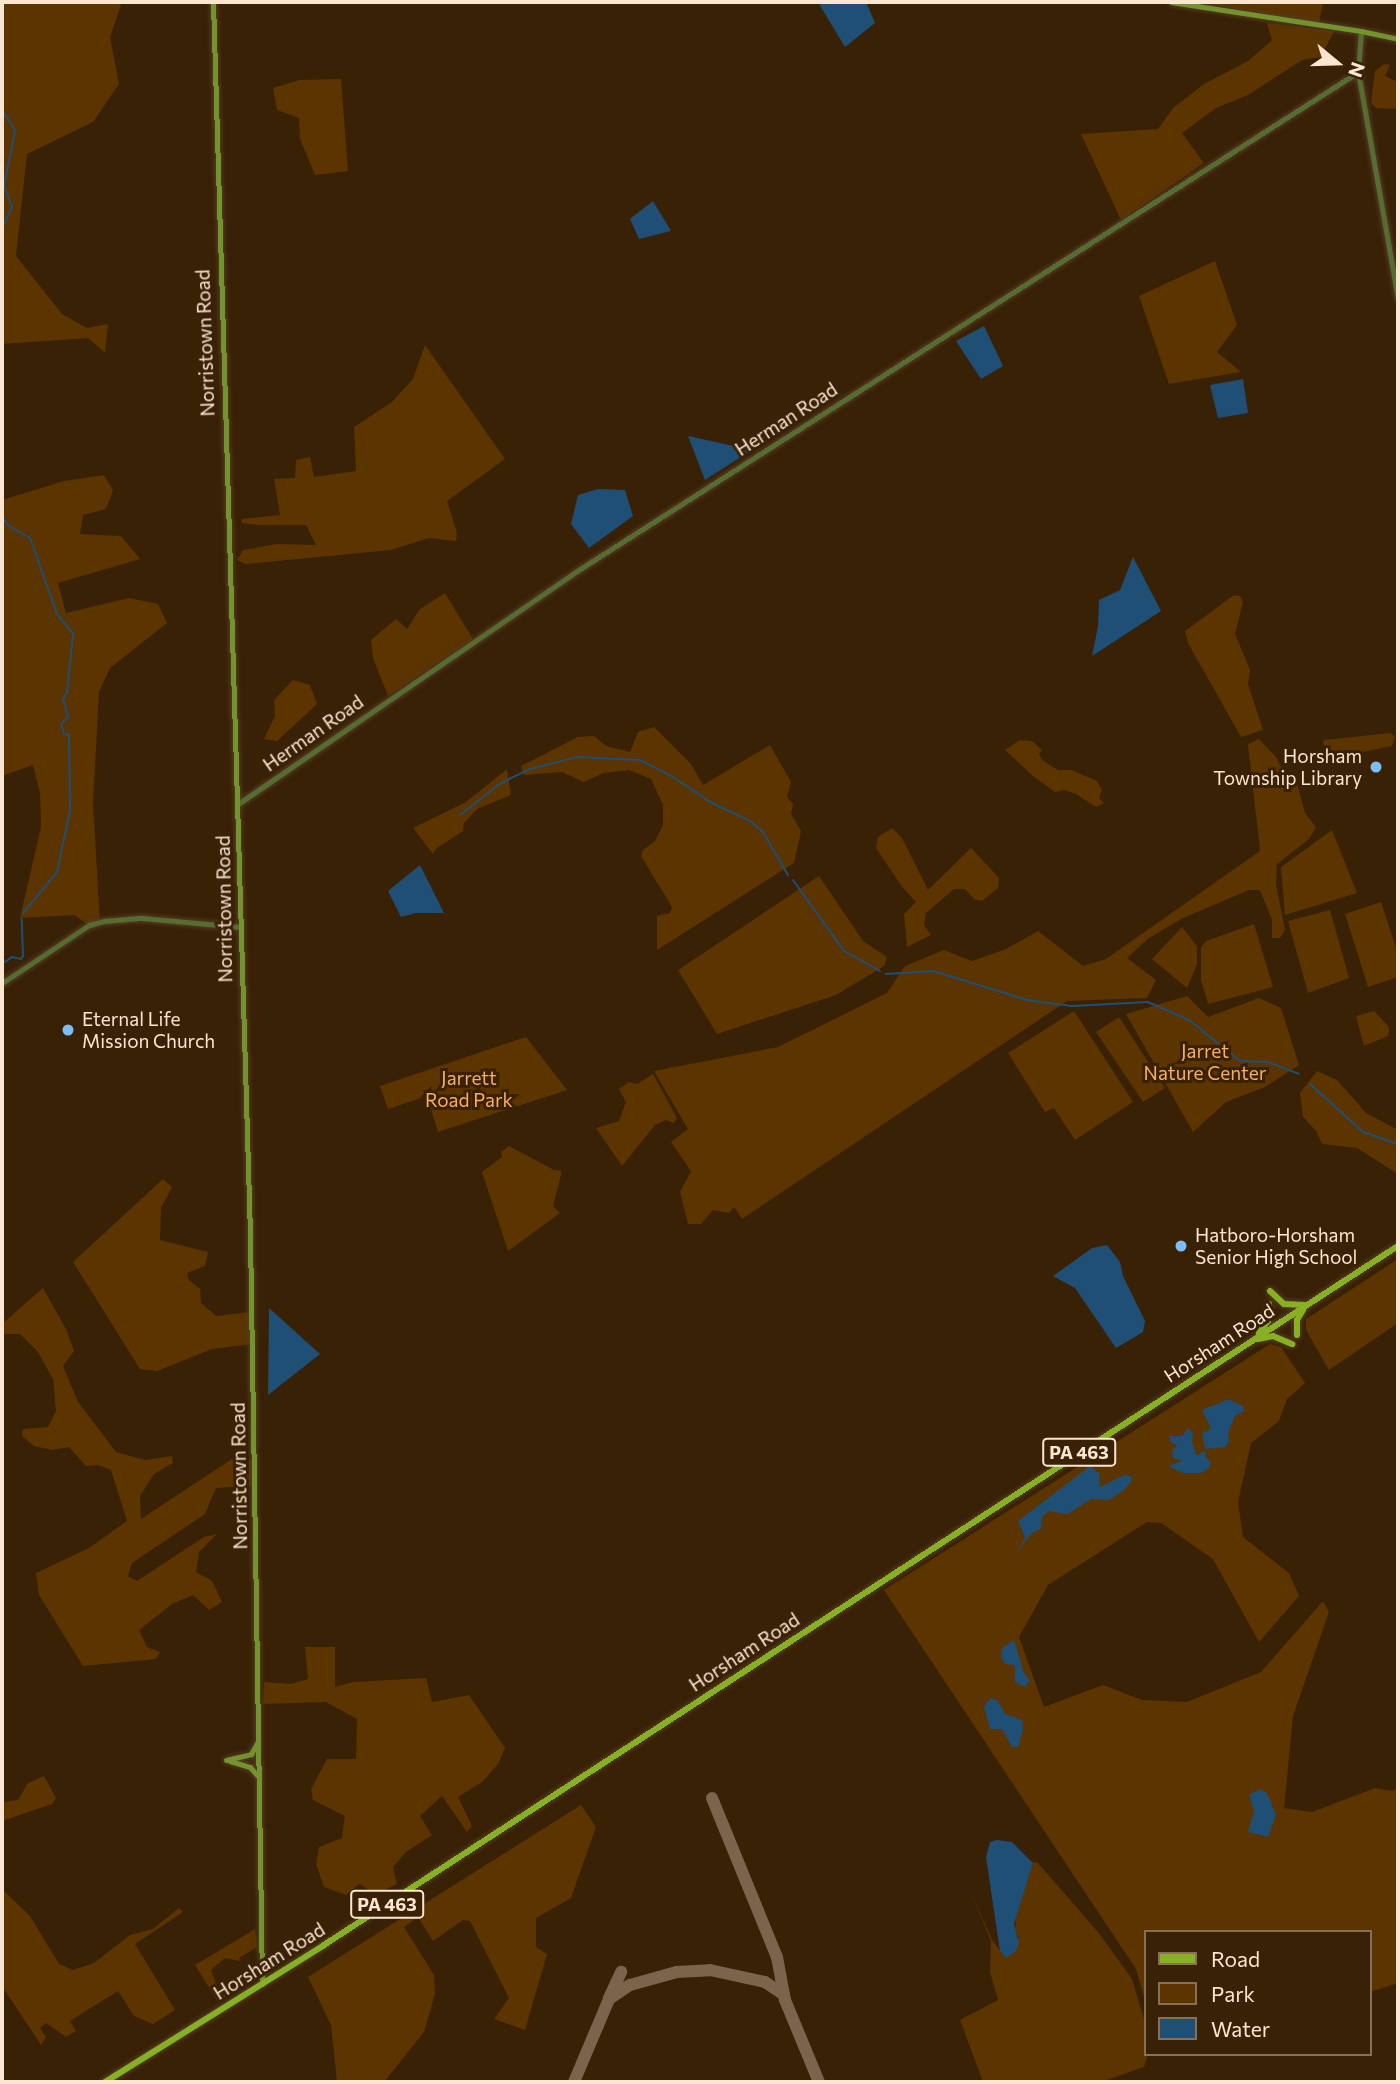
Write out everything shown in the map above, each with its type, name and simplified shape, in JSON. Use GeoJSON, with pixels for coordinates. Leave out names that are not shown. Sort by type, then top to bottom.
{"type":"FeatureCollection","features":[{"type":"Feature","properties":{"kind":"main road","name":"Norristown Road"},"geometry":{"type":"LineString","coordinates":[[213,2],[255,1457],[262,1984]]}},
{"type":"Feature","properties":{"kind":"main road"},"geometry":{"type":"LineString","coordinates":[[1171,2],[1398,39]]}},
{"type":"Feature","properties":{"kind":"main road","name":"Horsham Road"},"geometry":{"type":"LineString","coordinates":[[106,2082],[262,1984],[1398,1246]]}},
{"type":"Feature","properties":{"kind":"main road"},"geometry":{"type":"LineString","coordinates":[[1270,1291],[1284,1304],[1306,1305]]}},
{"type":"Feature","properties":{"kind":"main road"},"geometry":{"type":"LineString","coordinates":[[1253,1340],[1268,1321],[1269,1304]]}},
{"type":"Feature","properties":{"kind":"main road"},"geometry":{"type":"LineString","coordinates":[[1297,1335],[1298,1317],[1306,1305]]}},
{"type":"Feature","properties":{"kind":"main road"},"geometry":{"type":"LineString","coordinates":[[1253,1340],[1273,1336],[1292,1343]]}},
{"type":"Feature","properties":{"kind":"main road"},"geometry":{"type":"LineString","coordinates":[[259,1736],[253,1752],[226,1760],[250,1767],[259,1782]]}},
{"type":"Feature","properties":{"kind":"street"},"geometry":{"type":"LineString","coordinates":[[1361,31],[1358,72],[1398,298]]}},
{"type":"Feature","properties":{"kind":"street","name":"Herman Road"},"geometry":{"type":"LineString","coordinates":[[238,804],[603,554],[1358,72]]}},
{"type":"Feature","properties":{"kind":"street"},"geometry":{"type":"LineString","coordinates":[[2,983],[89,925],[104,921],[142,918],[241,927]]}},
{"type":"Feature","properties":{"kind":"green space"},"geometry":{"type":"Polygon","coordinates":[[[2,2],[114,2],[121,5],[110,37],[119,84],[93,122],[27,154],[16,256],[62,314],[87,328],[108,324],[105,353],[88,338],[2,344],[2,2]]]}},
{"type":"Feature","properties":{"kind":"green space"},"geometry":{"type":"Polygon","coordinates":[[[1196,2],[1323,2],[1319,23],[1196,2]]]}},
{"type":"Feature","properties":{"kind":"green space"},"geometry":{"type":"Polygon","coordinates":[[[1267,23],[1334,31],[1321,57],[1302,60],[1248,95],[1216,108],[1182,133],[1204,163],[1121,220],[1081,134],[1158,129],[1173,108],[1204,84],[1248,61],[1272,40],[1267,23]]]}},
{"type":"Feature","properties":{"kind":"green space"},"geometry":{"type":"Polygon","coordinates":[[[1384,64],[1390,65],[1385,76],[1398,82],[1398,109],[1376,108],[1371,103],[1375,71],[1384,64]]]}},
{"type":"Feature","properties":{"kind":"green space"},"geometry":{"type":"Polygon","coordinates":[[[341,79],[348,171],[315,175],[300,139],[299,118],[277,110],[273,88],[300,80],[341,79]]]}},
{"type":"Feature","properties":{"kind":"green space"},"geometry":{"type":"Polygon","coordinates":[[[1215,261],[1237,325],[1217,352],[1241,372],[1169,384],[1139,296],[1215,261]]]}},
{"type":"Feature","properties":{"kind":"green space"},"geometry":{"type":"Polygon","coordinates":[[[425,345],[505,459],[447,501],[457,533],[456,541],[429,538],[391,550],[245,564],[237,560],[243,550],[277,544],[316,545],[306,525],[257,525],[242,523],[242,519],[280,515],[274,479],[295,478],[296,460],[310,457],[314,477],[356,471],[354,427],[392,402],[413,379],[425,345]]]}},
{"type":"Feature","properties":{"kind":"green space"},"geometry":{"type":"Polygon","coordinates":[[[104,475],[113,490],[106,509],[83,515],[80,534],[121,536],[140,559],[58,583],[66,613],[129,598],[158,604],[167,623],[110,668],[99,692],[93,803],[100,923],[89,925],[74,915],[20,918],[41,827],[40,793],[33,765],[2,776],[2,500],[64,481],[104,475]]]}},
{"type":"Feature","properties":{"kind":"green space"},"geometry":{"type":"Polygon","coordinates":[[[445,593],[473,639],[388,696],[373,658],[371,640],[396,619],[407,629],[420,609],[445,593]]]}},
{"type":"Feature","properties":{"kind":"green space"},"geometry":{"type":"Polygon","coordinates":[[[1234,595],[1240,596],[1243,602],[1235,634],[1250,670],[1248,684],[1263,730],[1241,737],[1188,643],[1185,631],[1234,595]]]}},
{"type":"Feature","properties":{"kind":"green space"},"geometry":{"type":"Polygon","coordinates":[[[293,680],[310,685],[317,704],[277,741],[264,739],[275,716],[274,700],[293,680]]]}},
{"type":"Feature","properties":{"kind":"green space"},"geometry":{"type":"Polygon","coordinates":[[[654,727],[691,764],[703,785],[770,745],[791,782],[787,797],[793,804],[791,814],[801,831],[794,863],[657,950],[657,916],[670,913],[672,907],[641,856],[643,850],[655,841],[663,825],[663,805],[651,779],[629,770],[604,773],[583,782],[562,772],[524,775],[521,766],[578,737],[594,736],[606,746],[630,752],[638,732],[654,727]]]}},
{"type":"Feature","properties":{"kind":"green space"},"geometry":{"type":"Polygon","coordinates":[[[1390,733],[1395,736],[1392,746],[1363,752],[1331,753],[1323,744],[1324,740],[1390,733]]]}},
{"type":"Feature","properties":{"kind":"green space"},"geometry":{"type":"Polygon","coordinates":[[[1259,739],[1276,757],[1282,769],[1295,776],[1305,813],[1316,827],[1309,839],[1277,864],[1276,884],[1285,930],[1280,938],[1272,938],[1272,920],[1260,890],[1249,890],[1183,918],[1149,938],[1127,958],[1156,980],[1147,998],[1067,1001],[742,1219],[734,1207],[729,1213],[713,1210],[701,1224],[688,1224],[680,1192],[691,1171],[671,1142],[688,1129],[654,1071],[778,1047],[887,993],[905,966],[944,950],[972,961],[1006,949],[1038,931],[1083,966],[1106,959],[1260,851],[1248,744],[1259,739]]]}},
{"type":"Feature","properties":{"kind":"green space"},"geometry":{"type":"Polygon","coordinates":[[[1020,740],[1032,741],[1042,750],[1039,754],[1042,760],[1058,770],[1071,770],[1097,781],[1102,790],[1099,798],[1104,803],[1096,807],[1076,794],[1064,790],[1055,792],[1033,776],[1005,750],[1020,740]]]}},
{"type":"Feature","properties":{"kind":"green space"},"geometry":{"type":"Polygon","coordinates":[[[507,769],[511,795],[477,809],[464,823],[463,831],[437,848],[433,854],[413,828],[466,802],[507,769]]]}},
{"type":"Feature","properties":{"kind":"green space"},"geometry":{"type":"Polygon","coordinates":[[[892,828],[902,838],[928,890],[971,848],[999,878],[998,888],[982,901],[974,899],[965,889],[954,889],[926,913],[924,925],[931,935],[907,947],[904,914],[916,902],[903,888],[876,848],[878,837],[892,828]]]}},
{"type":"Feature","properties":{"kind":"green space"},"geometry":{"type":"Polygon","coordinates":[[[1332,830],[1357,893],[1285,915],[1281,867],[1332,830]]]}},
{"type":"Feature","properties":{"kind":"green space"},"geometry":{"type":"Polygon","coordinates":[[[819,876],[863,941],[887,957],[884,966],[836,995],[717,1034],[678,970],[819,876]]]}},
{"type":"Feature","properties":{"kind":"green space"},"geometry":{"type":"Polygon","coordinates":[[[1381,902],[1398,954],[1398,977],[1368,987],[1345,914],[1381,902]]]}},
{"type":"Feature","properties":{"kind":"green space"},"geometry":{"type":"Polygon","coordinates":[[[1330,910],[1349,978],[1308,993],[1288,921],[1330,910]]]}},
{"type":"Feature","properties":{"kind":"green space"},"geometry":{"type":"Polygon","coordinates":[[[1254,924],[1273,987],[1208,1004],[1201,980],[1201,948],[1206,941],[1254,924]]]}},
{"type":"Feature","properties":{"kind":"green space"},"geometry":{"type":"Polygon","coordinates":[[[1182,927],[1197,946],[1197,964],[1187,988],[1152,959],[1182,927]]]}},
{"type":"Feature","properties":{"kind":"green space","name":"Jarret Nature Center"},"geometry":{"type":"Polygon","coordinates":[[[1187,996],[1208,1017],[1259,998],[1281,1008],[1299,1065],[1265,1087],[1226,1102],[1193,1132],[1126,1014],[1187,996]]]}},
{"type":"Feature","properties":{"kind":"green space"},"geometry":{"type":"Polygon","coordinates":[[[1074,1011],[1133,1102],[1075,1140],[1054,1108],[1045,1112],[1008,1053],[1074,1011]]]}},
{"type":"Feature","properties":{"kind":"green space"},"geometry":{"type":"Polygon","coordinates":[[[1374,1011],[1389,1027],[1388,1036],[1364,1046],[1356,1016],[1374,1011]]]}},
{"type":"Feature","properties":{"kind":"green space"},"geometry":{"type":"Polygon","coordinates":[[[1119,1017],[1165,1088],[1143,1102],[1096,1032],[1119,1017]]]}},
{"type":"Feature","properties":{"kind":"green space","name":"Jarrett Road Park"},"geometry":{"type":"Polygon","coordinates":[[[526,1037],[567,1090],[438,1132],[427,1096],[388,1109],[380,1086],[526,1037]]]}},
{"type":"Feature","properties":{"kind":"green space"},"geometry":{"type":"Polygon","coordinates":[[[1317,1071],[1337,1080],[1366,1113],[1398,1130],[1398,1174],[1357,1148],[1322,1144],[1316,1131],[1303,1117],[1300,1093],[1317,1071]]]}},
{"type":"Feature","properties":{"kind":"green space"},"geometry":{"type":"Polygon","coordinates":[[[653,1074],[677,1118],[674,1123],[666,1120],[655,1125],[622,1166],[596,1128],[619,1121],[626,1102],[619,1089],[629,1082],[637,1084],[653,1074]]]}},
{"type":"Feature","properties":{"kind":"green space"},"geometry":{"type":"Polygon","coordinates":[[[509,1146],[554,1170],[562,1171],[553,1206],[560,1213],[508,1251],[482,1172],[502,1157],[501,1152],[509,1146]]]}},
{"type":"Feature","properties":{"kind":"green space"},"geometry":{"type":"Polygon","coordinates":[[[163,1179],[172,1187],[161,1208],[160,1240],[208,1252],[205,1266],[187,1273],[189,1280],[200,1289],[201,1303],[216,1316],[251,1312],[252,1344],[212,1349],[157,1371],[140,1369],[73,1262],[163,1179]]]}},
{"type":"Feature","properties":{"kind":"green space"},"geometry":{"type":"Polygon","coordinates":[[[1398,1259],[1398,1323],[1329,1370],[1306,1330],[1306,1319],[1398,1259]]]}},
{"type":"Feature","properties":{"kind":"green space"},"geometry":{"type":"Polygon","coordinates":[[[43,1288],[66,1329],[74,1351],[63,1366],[78,1402],[116,1452],[145,1460],[172,1456],[173,1463],[154,1474],[140,1496],[141,1519],[232,1459],[255,1460],[255,1485],[216,1488],[205,1514],[132,1563],[128,1576],[137,1581],[204,1537],[217,1534],[199,1552],[196,1572],[212,1581],[222,1602],[209,1610],[193,1595],[172,1604],[139,1630],[147,1647],[160,1652],[156,1659],[83,1666],[39,1595],[36,1573],[89,1548],[127,1521],[111,1470],[98,1465],[86,1466],[69,1447],[52,1450],[34,1446],[22,1436],[23,1429],[48,1427],[56,1411],[53,1379],[38,1352],[20,1334],[2,1334],[2,1324],[43,1288]]]}},
{"type":"Feature","properties":{"kind":"green space"},"geometry":{"type":"Polygon","coordinates":[[[1270,1344],[1281,1347],[1305,1383],[1287,1399],[1279,1421],[1251,1443],[1238,1502],[1243,1537],[1289,1573],[1299,1596],[1259,1642],[1213,1559],[1161,1523],[1147,1522],[1048,1585],[1019,1637],[1044,1707],[1103,1685],[1142,1700],[1187,1702],[1261,1672],[1323,1601],[1329,1612],[1293,1716],[1284,1808],[1312,1812],[1375,1788],[1393,1791],[1398,1787],[1398,1983],[1372,1991],[1372,1930],[1144,1930],[1144,1996],[1136,1969],[884,1590],[1270,1344]]]}},
{"type":"Feature","properties":{"kind":"green space"},"geometry":{"type":"Polygon","coordinates":[[[305,1647],[335,1647],[335,1687],[353,1682],[426,1678],[432,1702],[469,1695],[505,1748],[498,1764],[482,1782],[458,1797],[472,1826],[467,1832],[442,1796],[420,1816],[432,1835],[406,1852],[393,1867],[397,1884],[376,1894],[359,1884],[346,1895],[324,1887],[316,1864],[319,1847],[342,1838],[345,1816],[313,1800],[311,1789],[327,1759],[356,1759],[357,1719],[326,1702],[263,1704],[264,1682],[291,1684],[308,1679],[305,1647]]]}},
{"type":"Feature","properties":{"kind":"green space"},"geometry":{"type":"Polygon","coordinates":[[[44,1776],[56,1798],[52,1804],[2,1821],[2,1802],[18,1800],[28,1783],[44,1776]]]}},
{"type":"Feature","properties":{"kind":"green space"},"geometry":{"type":"Polygon","coordinates":[[[581,1805],[596,1827],[571,1898],[536,1918],[536,1947],[547,1954],[525,2030],[494,2019],[509,1998],[470,1921],[463,1920],[433,1941],[418,1917],[404,1927],[434,1975],[435,1994],[424,2032],[384,2082],[337,2082],[331,2025],[308,1977],[581,1805]]]}},
{"type":"Feature","properties":{"kind":"green space"},"geometry":{"type":"Polygon","coordinates":[[[1037,1862],[1098,1932],[1132,1979],[1144,2019],[1144,2056],[1147,2056],[1144,2067],[1101,2082],[983,2082],[960,2020],[998,2000],[990,1972],[991,1941],[969,1888],[992,1940],[1006,1958],[1019,1937],[1015,1931],[1016,1915],[1033,1863],[1037,1862]]]}},
{"type":"Feature","properties":{"kind":"green space"},"geometry":{"type":"Polygon","coordinates":[[[2,1889],[30,1916],[59,1964],[73,1970],[94,1963],[130,1935],[153,1929],[179,1908],[183,1912],[135,1944],[175,2010],[153,2024],[134,2016],[118,1991],[70,2021],[76,2031],[66,2037],[46,2023],[40,2028],[46,2037],[41,2045],[2,1986],[2,1889]]]}},
{"type":"Feature","properties":{"kind":"green space"},"geometry":{"type":"Polygon","coordinates":[[[255,1929],[257,1947],[239,1958],[240,1961],[225,1958],[211,1970],[219,1991],[229,1991],[231,1994],[218,2002],[195,1965],[255,1929]]]}},
{"type":"Feature","properties":{"kind":"water"},"geometry":{"type":"Polygon","coordinates":[[[866,2],[875,23],[845,47],[819,4],[866,2]]]}},
{"type":"Feature","properties":{"kind":"water"},"geometry":{"type":"Polygon","coordinates":[[[653,201],[671,231],[639,239],[630,219],[653,201]]]}},
{"type":"Feature","properties":{"kind":"water"},"geometry":{"type":"Polygon","coordinates":[[[984,326],[1003,366],[981,379],[956,341],[984,326]]]}},
{"type":"Feature","properties":{"kind":"water"},"geometry":{"type":"Polygon","coordinates":[[[1243,379],[1248,413],[1218,418],[1210,385],[1243,379]]]}},
{"type":"Feature","properties":{"kind":"water"},"geometry":{"type":"Polygon","coordinates":[[[688,436],[752,450],[705,480],[688,436]]]}},
{"type":"Feature","properties":{"kind":"water"},"geometry":{"type":"Polygon","coordinates":[[[598,489],[625,490],[633,516],[589,548],[571,524],[578,495],[598,489]]]}},
{"type":"Feature","properties":{"kind":"water"},"geometry":{"type":"Polygon","coordinates":[[[1133,557],[1161,611],[1092,656],[1098,626],[1099,600],[1120,590],[1133,557]]]}},
{"type":"Feature","properties":{"kind":"water"},"geometry":{"type":"Polygon","coordinates":[[[420,865],[444,913],[416,913],[401,917],[388,891],[420,865]]]}},
{"type":"Feature","properties":{"kind":"water"},"geometry":{"type":"Polygon","coordinates":[[[1107,1245],[1120,1262],[1123,1276],[1145,1321],[1143,1332],[1116,1348],[1075,1288],[1053,1276],[1092,1248],[1107,1245]]]}},
{"type":"Feature","properties":{"kind":"water"},"geometry":{"type":"Polygon","coordinates":[[[269,1308],[320,1354],[268,1395],[269,1308]]]}},
{"type":"Feature","properties":{"kind":"water"},"geometry":{"type":"Polygon","coordinates":[[[1229,1399],[1244,1407],[1244,1411],[1235,1416],[1228,1433],[1229,1442],[1225,1447],[1205,1449],[1202,1433],[1211,1429],[1202,1410],[1229,1399]]]}},
{"type":"Feature","properties":{"kind":"water"},"geometry":{"type":"Polygon","coordinates":[[[1188,1428],[1193,1433],[1192,1442],[1197,1456],[1205,1450],[1206,1458],[1211,1462],[1209,1468],[1201,1473],[1183,1473],[1168,1466],[1182,1461],[1173,1458],[1172,1450],[1177,1446],[1170,1442],[1170,1436],[1182,1436],[1188,1428]]]}},
{"type":"Feature","properties":{"kind":"water"},"geometry":{"type":"Polygon","coordinates":[[[1090,1466],[1099,1473],[1100,1487],[1124,1475],[1131,1476],[1132,1480],[1124,1490],[1109,1500],[1091,1499],[1068,1514],[1048,1511],[1042,1517],[1041,1529],[1032,1533],[1016,1553],[1025,1538],[1018,1521],[1090,1466]]]}},
{"type":"Feature","properties":{"kind":"water"},"geometry":{"type":"Polygon","coordinates":[[[1014,1640],[1024,1673],[1030,1680],[1025,1687],[1015,1682],[1015,1665],[1005,1664],[1001,1657],[1002,1648],[1014,1640]]]}},
{"type":"Feature","properties":{"kind":"water"},"geometry":{"type":"Polygon","coordinates":[[[991,1698],[998,1701],[1005,1714],[1022,1720],[1023,1729],[1018,1747],[1012,1747],[1002,1729],[990,1729],[984,1706],[991,1698]]]}},
{"type":"Feature","properties":{"kind":"water"},"geometry":{"type":"Polygon","coordinates":[[[1260,1789],[1267,1793],[1276,1815],[1268,1837],[1248,1832],[1254,1811],[1249,1795],[1260,1789]]]}},
{"type":"Feature","properties":{"kind":"water"},"geometry":{"type":"Polygon","coordinates":[[[990,1842],[1012,1842],[1033,1863],[1014,1924],[1019,1943],[1016,1951],[1006,1958],[1000,1951],[986,1857],[990,1842]]]}},
{"type":"Feature","properties":{"kind":"waterway"},"geometry":{"type":"LineString","coordinates":[[2,110],[15,130],[4,186],[12,207],[2,228]]}},
{"type":"Feature","properties":{"kind":"waterway"},"geometry":{"type":"LineString","coordinates":[[2,517],[9,526],[30,538],[57,614],[73,634],[67,692],[63,699],[68,717],[61,724],[64,734],[69,735],[70,811],[57,872],[23,913]]}},
{"type":"Feature","properties":{"kind":"waterway"},"geometry":{"type":"LineString","coordinates":[[460,815],[501,783],[530,769],[577,757],[640,760],[673,777],[710,802],[750,821],[763,832],[788,875]]}},
{"type":"Feature","properties":{"kind":"waterway"},"geometry":{"type":"LineString","coordinates":[[793,880],[844,951],[880,971]]}},
{"type":"Feature","properties":{"kind":"waterway"},"geometry":{"type":"LineString","coordinates":[[2,964],[12,957],[21,959],[23,956],[22,919]]}},
{"type":"Feature","properties":{"kind":"waterway"},"geometry":{"type":"LineString","coordinates":[[886,974],[933,971],[1027,1000],[1072,1006],[1148,1002],[1189,1020],[1240,1061],[1268,1062],[1299,1074]]}},
{"type":"Feature","properties":{"kind":"waterway"},"geometry":{"type":"LineString","coordinates":[[1310,1084],[1363,1132],[1398,1144]]}},
{"type":"Feature","properties":{"kind":"taxiway"},"geometry":{"type":"LineString","coordinates":[[712,1798],[777,1957],[785,2000],[819,2082]]}},
{"type":"Feature","properties":{"kind":"taxiway"},"geometry":{"type":"LineString","coordinates":[[574,2082],[609,1999],[630,1985],[677,1972],[710,1970],[765,1982],[784,1995]]}},
{"type":"Feature","properties":{"kind":"taxiway"},"geometry":{"type":"LineString","coordinates":[[609,1998],[621,1972]]}},
{"type":"Feature","properties":{"kind":"place","name":"Horsham Township Library"},"geometry":{"type":"Point","coordinates":[1376,767]}},
{"type":"Feature","properties":{"kind":"place","name":"Eternal Life Mission Church"},"geometry":{"type":"Point","coordinates":[68,1030]}},
{"type":"Feature","properties":{"kind":"place","name":"Hatboro-Horsham Senior High School"},"geometry":{"type":"Point","coordinates":[1181,1246]}}]}
